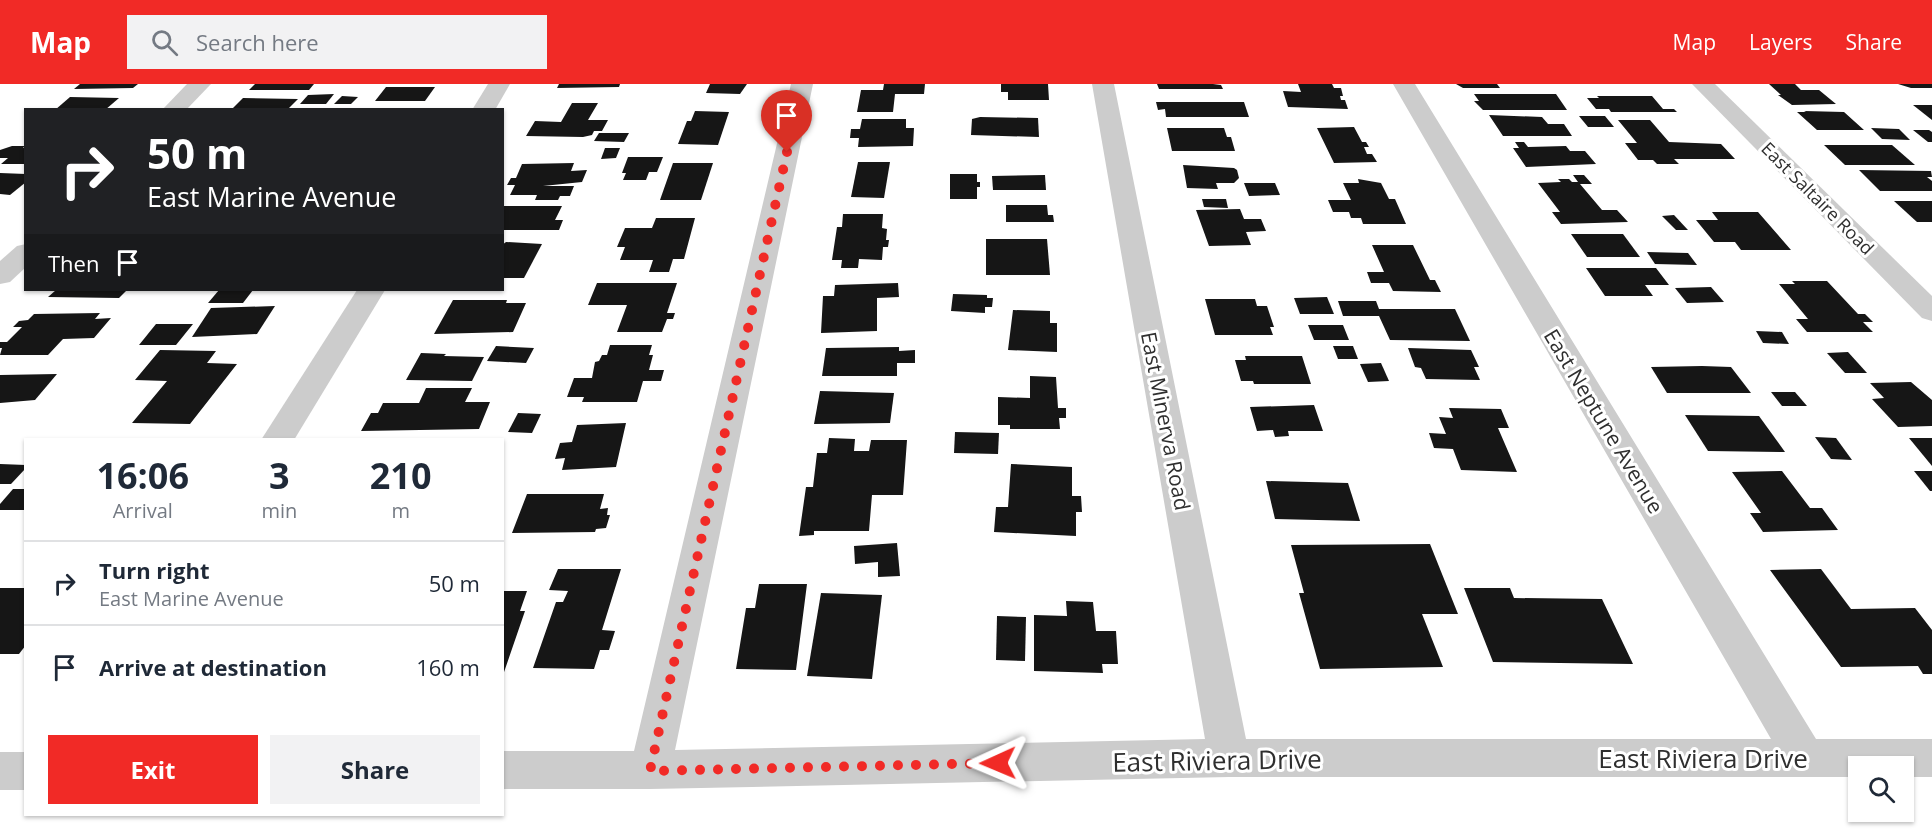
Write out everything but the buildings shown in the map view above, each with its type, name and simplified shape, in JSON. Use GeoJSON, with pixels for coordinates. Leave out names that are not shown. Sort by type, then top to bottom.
{"type":"FeatureCollection","features":[{"type":"Feature","properties":{"kind":"street"},"geometry":{"type":"LineString","coordinates":[[175,108],[200,84]]}},
{"type":"Feature","properties":{"kind":"street"},"geometry":{"type":"LineString","coordinates":[[484,108],[499,84]]}},
{"type":"Feature","properties":{"kind":"street"},"geometry":{"type":"LineString","coordinates":[[650,771],[802,84]]}},
{"type":"Feature","properties":{"kind":"street","name":"East Minerva Road"},"geometry":{"type":"LineString","coordinates":[[1103,84],[1229,758]]}},
{"type":"Feature","properties":{"kind":"street","name":"East Neptune Avenue"},"geometry":{"type":"LineString","coordinates":[[1404,84],[1805,758]]}},
{"type":"Feature","properties":{"kind":"street","name":"East Saltaire Road"},"geometry":{"type":"LineString","coordinates":[[1703,84],[1932,312]]}},
{"type":"Feature","properties":{"kind":"street"},"geometry":{"type":"LineString","coordinates":[[0,276],[24,254]]}},
{"type":"Feature","properties":{"kind":"street"},"geometry":{"type":"LineString","coordinates":[[278,438],[370,291]]}},
{"type":"Feature","properties":{"kind":"street","name":"East Riviera Drive"},"geometry":{"type":"LineString","coordinates":[[504,770],[650,771],[1229,758],[1932,758]]}},
{"type":"Feature","properties":{"kind":"street"},"geometry":{"type":"LineString","coordinates":[[0,771],[24,771]]}},
{"type":"Feature","properties":{"kind":"route"},"geometry":{"type":"LineString","coordinates":[[787,152],[650,771],[998,763]]}}]}
